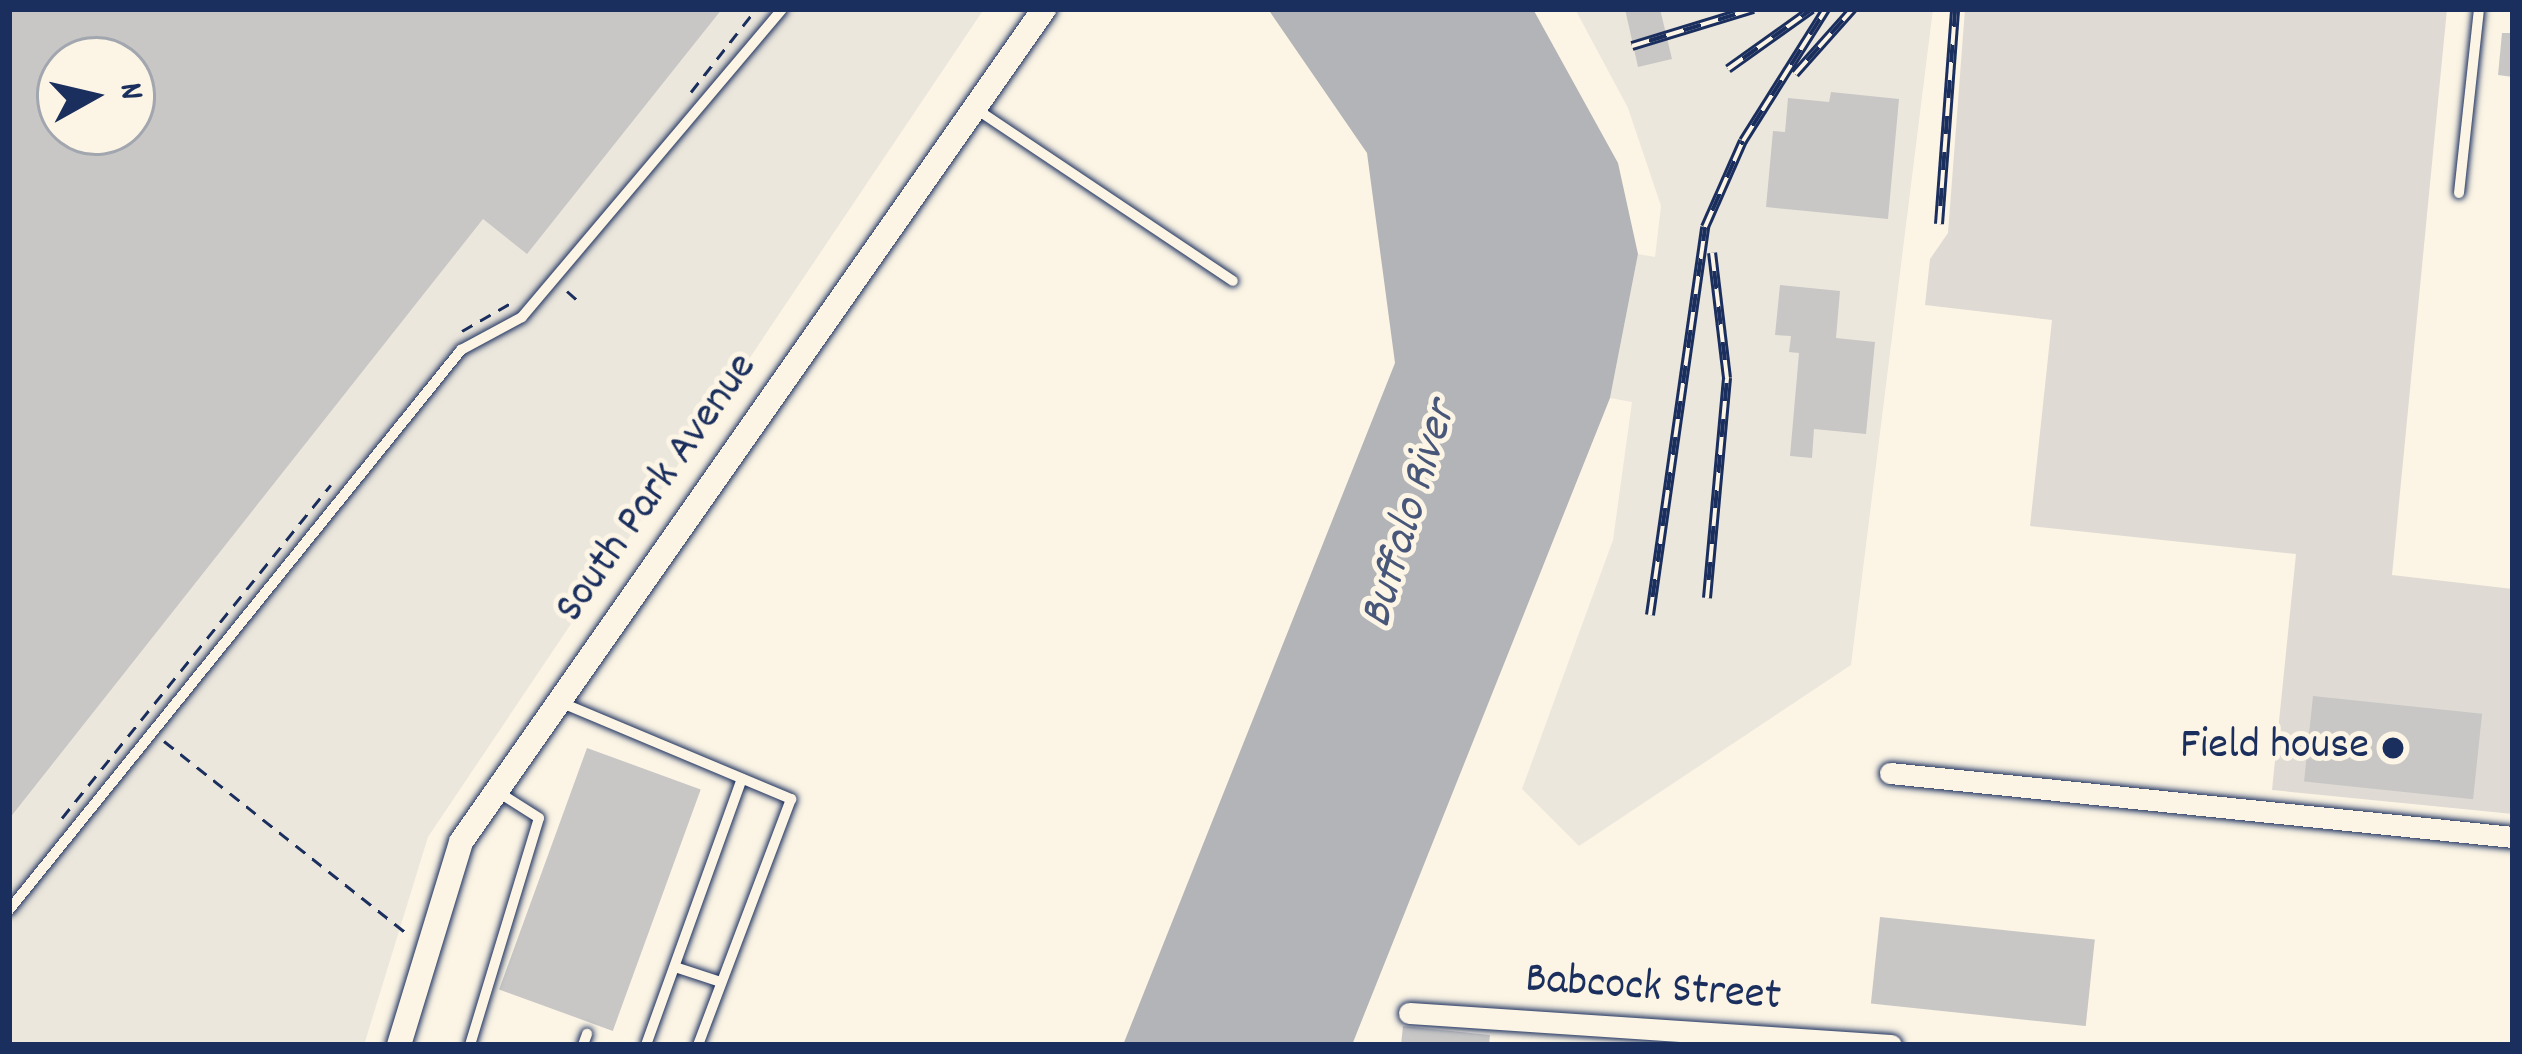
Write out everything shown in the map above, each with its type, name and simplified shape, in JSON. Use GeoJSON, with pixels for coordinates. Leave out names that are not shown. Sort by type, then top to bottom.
{"type":"FeatureCollection","features":[{"type":"Feature","properties":{"kind":"street","name":"South Park Avenue"},"geometry":{"type":"LineString","coordinates":[[399,1045],[461,842],[1044,9]]}},
{"type":"Feature","properties":{"kind":"street"},"geometry":{"type":"LineString","coordinates":[[1890,773],[2513,837]]}},
{"type":"Feature","properties":{"kind":"street","name":"Babcock Street"},"geometry":{"type":"LineString","coordinates":[[1409,1013],[1891,1045]]}},
{"type":"Feature","properties":{"kind":"lane"},"geometry":{"type":"LineString","coordinates":[[9,910],[461,350],[523,316],[782,9]]}},
{"type":"Feature","properties":{"kind":"lane"},"geometry":{"type":"LineString","coordinates":[[2459,193],[2479,9]]}},
{"type":"Feature","properties":{"kind":"lane"},"geometry":{"type":"LineString","coordinates":[[974,109],[1233,281]]}},
{"type":"Feature","properties":{"kind":"lane"},"geometry":{"type":"LineString","coordinates":[[560,702],[791,799],[698,1045]]}},
{"type":"Feature","properties":{"kind":"lane"},"geometry":{"type":"LineString","coordinates":[[646,1045],[742,779]]}},
{"type":"Feature","properties":{"kind":"lane"},"geometry":{"type":"LineString","coordinates":[[470,1045],[539,818],[496,790]]}},
{"type":"Feature","properties":{"kind":"lane"},"geometry":{"type":"LineString","coordinates":[[675,967],[721,982]]}},
{"type":"Feature","properties":{"kind":"path"},"geometry":{"type":"LineString","coordinates":[[140,720],[397,929],[429,946]]}},
{"type":"Feature","properties":{"kind":"shaded area"},"geometry":{"type":"Polygon","coordinates":[[[9,9],[984,9],[428,837],[364,1045],[9,1045],[9,9]]]}},
{"type":"Feature","properties":{"kind":"shaded area"},"geometry":{"type":"Polygon","coordinates":[[[1575,9],[1933,9],[1851,665],[1579,846],[1522,789],[1613,540],[1632,402],[1610,398],[1638,254],[1655,257],[1661,206],[1628,108],[1575,9]]]}},
{"type":"Feature","properties":{"kind":"shaded area"},"geometry":{"type":"Polygon","coordinates":[[[1965,9],[2447,9],[2392,575],[2513,589],[2513,814],[2272,790],[2296,554],[2030,526],[2052,320],[1925,305],[1930,259],[1948,233],[1965,9]]]}},
{"type":"Feature","properties":{"kind":"water","name":"Buffalo River"},"geometry":{"type":"Polygon","coordinates":[[[1268,9],[1533,9],[1618,163],[1638,254],[1610,398],[1352,1045],[1123,1045],[1395,363],[1367,153],[1268,9]]]}},
{"type":"Feature","properties":{"kind":"building"},"geometry":{"type":"Polygon","coordinates":[[[9,9],[722,9],[527,254],[483,219],[9,819],[9,9]]]}},
{"type":"Feature","properties":{"kind":"building"},"geometry":{"type":"Polygon","coordinates":[[[1625,9],[1660,9],[1672,59],[1638,67],[1625,9]]]}},
{"type":"Feature","properties":{"kind":"building"},"geometry":{"type":"Polygon","coordinates":[[[2502,33],[2513,33],[2513,77],[2498,75],[2502,33]]]}},
{"type":"Feature","properties":{"kind":"building"},"geometry":{"type":"Polygon","coordinates":[[[1831,92],[1899,99],[1888,219],[1766,207],[1773,131],[1785,132],[1788,98],[1829,102],[1831,92]]]}},
{"type":"Feature","properties":{"kind":"building"},"geometry":{"type":"Polygon","coordinates":[[[1780,285],[1840,291],[1836,338],[1875,342],[1866,434],[1814,429],[1812,458],[1790,456],[1799,353],[1789,352],[1791,336],[1775,335],[1780,285]]]}},
{"type":"Feature","properties":{"kind":"building","name":"Field house"},"geometry":{"type":"Polygon","coordinates":[[[2313,696],[2482,714],[2473,799],[2304,782],[2313,696]]]}},
{"type":"Feature","properties":{"kind":"building"},"geometry":{"type":"Polygon","coordinates":[[[587,748],[701,789],[613,1031],[499,990],[587,748]]]}},
{"type":"Feature","properties":{"kind":"building"},"geometry":{"type":"Polygon","coordinates":[[[1880,917],[2095,940],[2086,1026],[1871,1004],[1880,917]]]}},
{"type":"Feature","properties":{"kind":"building"},"geometry":{"type":"Polygon","coordinates":[[[1403,1026],[1490,1035],[1489,1045],[1401,1045],[1403,1026]]]}},
{"type":"Feature","properties":{"kind":"railway"},"geometry":{"type":"LineString","coordinates":[[1632,46],[1753,9]]}},
{"type":"Feature","properties":{"kind":"railway"},"geometry":{"type":"LineString","coordinates":[[1728,69],[1812,9]]}},
{"type":"Feature","properties":{"kind":"railway"},"geometry":{"type":"LineString","coordinates":[[1650,615],[1705,227],[1743,141],[1826,9]]}},
{"type":"Feature","properties":{"kind":"railway"},"geometry":{"type":"LineString","coordinates":[[1795,74],[1853,9]]}},
{"type":"Feature","properties":{"kind":"railway"},"geometry":{"type":"LineString","coordinates":[[1939,224],[1955,9]]}},
{"type":"Feature","properties":{"kind":"railway"},"geometry":{"type":"LineString","coordinates":[[1707,598],[1727,378],[1712,253]]}},
{"type":"Feature","properties":{"kind":"place","name":"Field house"},"geometry":{"type":"Point","coordinates":[2393,748]}}]}
